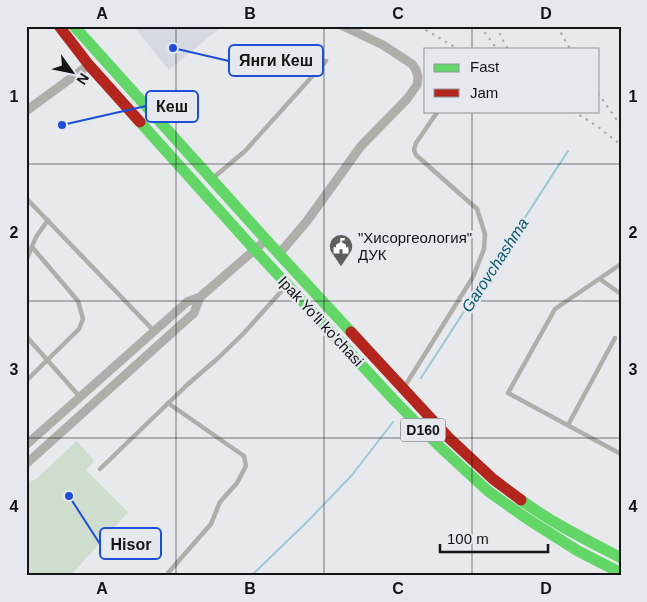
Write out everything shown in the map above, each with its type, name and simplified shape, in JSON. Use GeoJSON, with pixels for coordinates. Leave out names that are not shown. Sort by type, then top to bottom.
{"type":"FeatureCollection","features":[{"type":"Feature","properties":{"kind":"main road","name":"Ipak Yo'li ko'chasi"},"geometry":{"type":"LineString","coordinates":[[59,26],[88,65],[394,400],[439,446],[488,491],[526,518],[578,551],[621,573]]}},
{"type":"Feature","properties":{"kind":"main road","name":"Ipak Yo'li ko'chasi"},"geometry":{"type":"LineString","coordinates":[[74,26],[266,240],[449,438],[493,480],[532,508],[578,536],[621,558]]}},
{"type":"Feature","properties":{"kind":"street"},"geometry":{"type":"LineString","coordinates":[[279,254],[307,221],[361,146],[417,85],[418,77],[416,70],[403,56],[343,26]]}},
{"type":"Feature","properties":{"kind":"street"},"geometry":{"type":"LineString","coordinates":[[26,111],[88,65]]}},
{"type":"Feature","properties":{"kind":"street"},"geometry":{"type":"LineString","coordinates":[[26,446],[187,302],[200,297],[266,240]]}},
{"type":"Feature","properties":{"kind":"street"},"geometry":{"type":"LineString","coordinates":[[26,464],[194,313],[200,297]]}},
{"type":"Feature","properties":{"kind":"lane"},"geometry":{"type":"LineString","coordinates":[[212,179],[244,151],[326,61]]}},
{"type":"Feature","properties":{"kind":"lane"},"geometry":{"type":"LineString","coordinates":[[403,390],[473,277],[484,249],[485,234],[476,209],[416,155],[414,150],[416,143],[437,112]]}},
{"type":"Feature","properties":{"kind":"lane"},"geometry":{"type":"LineString","coordinates":[[26,198],[155,332]]}},
{"type":"Feature","properties":{"kind":"lane"},"geometry":{"type":"LineString","coordinates":[[26,261],[36,237],[48,220]]}},
{"type":"Feature","properties":{"kind":"lane"},"geometry":{"type":"LineString","coordinates":[[26,381],[79,329],[83,319],[78,301],[32,247]]}},
{"type":"Feature","properties":{"kind":"lane"},"geometry":{"type":"LineString","coordinates":[[621,264],[556,309],[508,393],[621,454]]}},
{"type":"Feature","properties":{"kind":"lane"},"geometry":{"type":"LineString","coordinates":[[600,279],[621,294]]}},
{"type":"Feature","properties":{"kind":"lane"},"geometry":{"type":"LineString","coordinates":[[100,468],[243,334],[288,284]]}},
{"type":"Feature","properties":{"kind":"lane"},"geometry":{"type":"LineString","coordinates":[[26,336],[80,397]]}},
{"type":"Feature","properties":{"kind":"lane"},"geometry":{"type":"LineString","coordinates":[[568,426],[615,338]]}},
{"type":"Feature","properties":{"kind":"lane"},"geometry":{"type":"LineString","coordinates":[[168,403],[244,456],[246,466],[237,483],[220,502],[210,524],[168,573],[170,576]]}},
{"type":"Feature","properties":{"kind":"shaded area"},"geometry":{"type":"Polygon","coordinates":[[[133,26],[222,26],[169,70],[133,26]]]}},
{"type":"Feature","properties":{"kind":"green space"},"geometry":{"type":"Polygon","coordinates":[[[77,441],[94,461],[86,470],[128,512],[70,576],[26,576],[26,481],[35,480],[77,441]]]}},
{"type":"Feature","properties":{"kind":"waterway","name":"Garovchashma"},"geometry":{"type":"LineString","coordinates":[[421,378],[568,151]]}},
{"type":"Feature","properties":{"kind":"waterway","name":"Garovchashma"},"geometry":{"type":"LineString","coordinates":[[251,576],[352,475],[393,422]]}},
{"type":"Feature","properties":{"kind":"railway"},"geometry":{"type":"LineString","coordinates":[[419,26],[456,48]]}},
{"type":"Feature","properties":{"kind":"railway"},"geometry":{"type":"LineString","coordinates":[[480,26],[496,48]]}},
{"type":"Feature","properties":{"kind":"railway"},"geometry":{"type":"LineString","coordinates":[[497,26],[507,48]]}},
{"type":"Feature","properties":{"kind":"railway"},"geometry":{"type":"LineString","coordinates":[[557,26],[569,48]]}},
{"type":"Feature","properties":{"kind":"railway"},"geometry":{"type":"LineString","coordinates":[[600,96],[621,126]]}},
{"type":"Feature","properties":{"kind":"railway"},"geometry":{"type":"LineString","coordinates":[[575,112],[597,126],[621,145]]}},
{"type":"Feature","properties":{"kind":"traffic: fast"},"geometry":{"type":"LineString","coordinates":[[74,26],[351,332]]}},
{"type":"Feature","properties":{"kind":"traffic: fast"},"geometry":{"type":"LineString","coordinates":[[140,122],[255,250],[439,446],[488,491],[526,518],[578,551],[621,573]]}},
{"type":"Feature","properties":{"kind":"traffic: fast"},"geometry":{"type":"LineString","coordinates":[[521,500],[557,524],[621,558]]}},
{"type":"Feature","properties":{"kind":"traffic: jam"},"geometry":{"type":"LineString","coordinates":[[59,26],[89,65],[140,122]]}},
{"type":"Feature","properties":{"kind":"traffic: jam"},"geometry":{"type":"LineString","coordinates":[[351,332],[449,438],[493,479],[521,500]]}},
{"type":"Feature","properties":{"kind":"place","name":"Янги Кеш"},"geometry":{"type":"Point","coordinates":[173,48]}},
{"type":"Feature","properties":{"kind":"place","name":"Кеш"},"geometry":{"type":"Point","coordinates":[62,125]}},
{"type":"Feature","properties":{"kind":"place","name":"\"Хисоргеология\" ДУК"},"geometry":{"type":"Point","coordinates":[341,267]}},
{"type":"Feature","properties":{"kind":"place","name":"Hisor"},"geometry":{"type":"Point","coordinates":[69,496]}}]}
